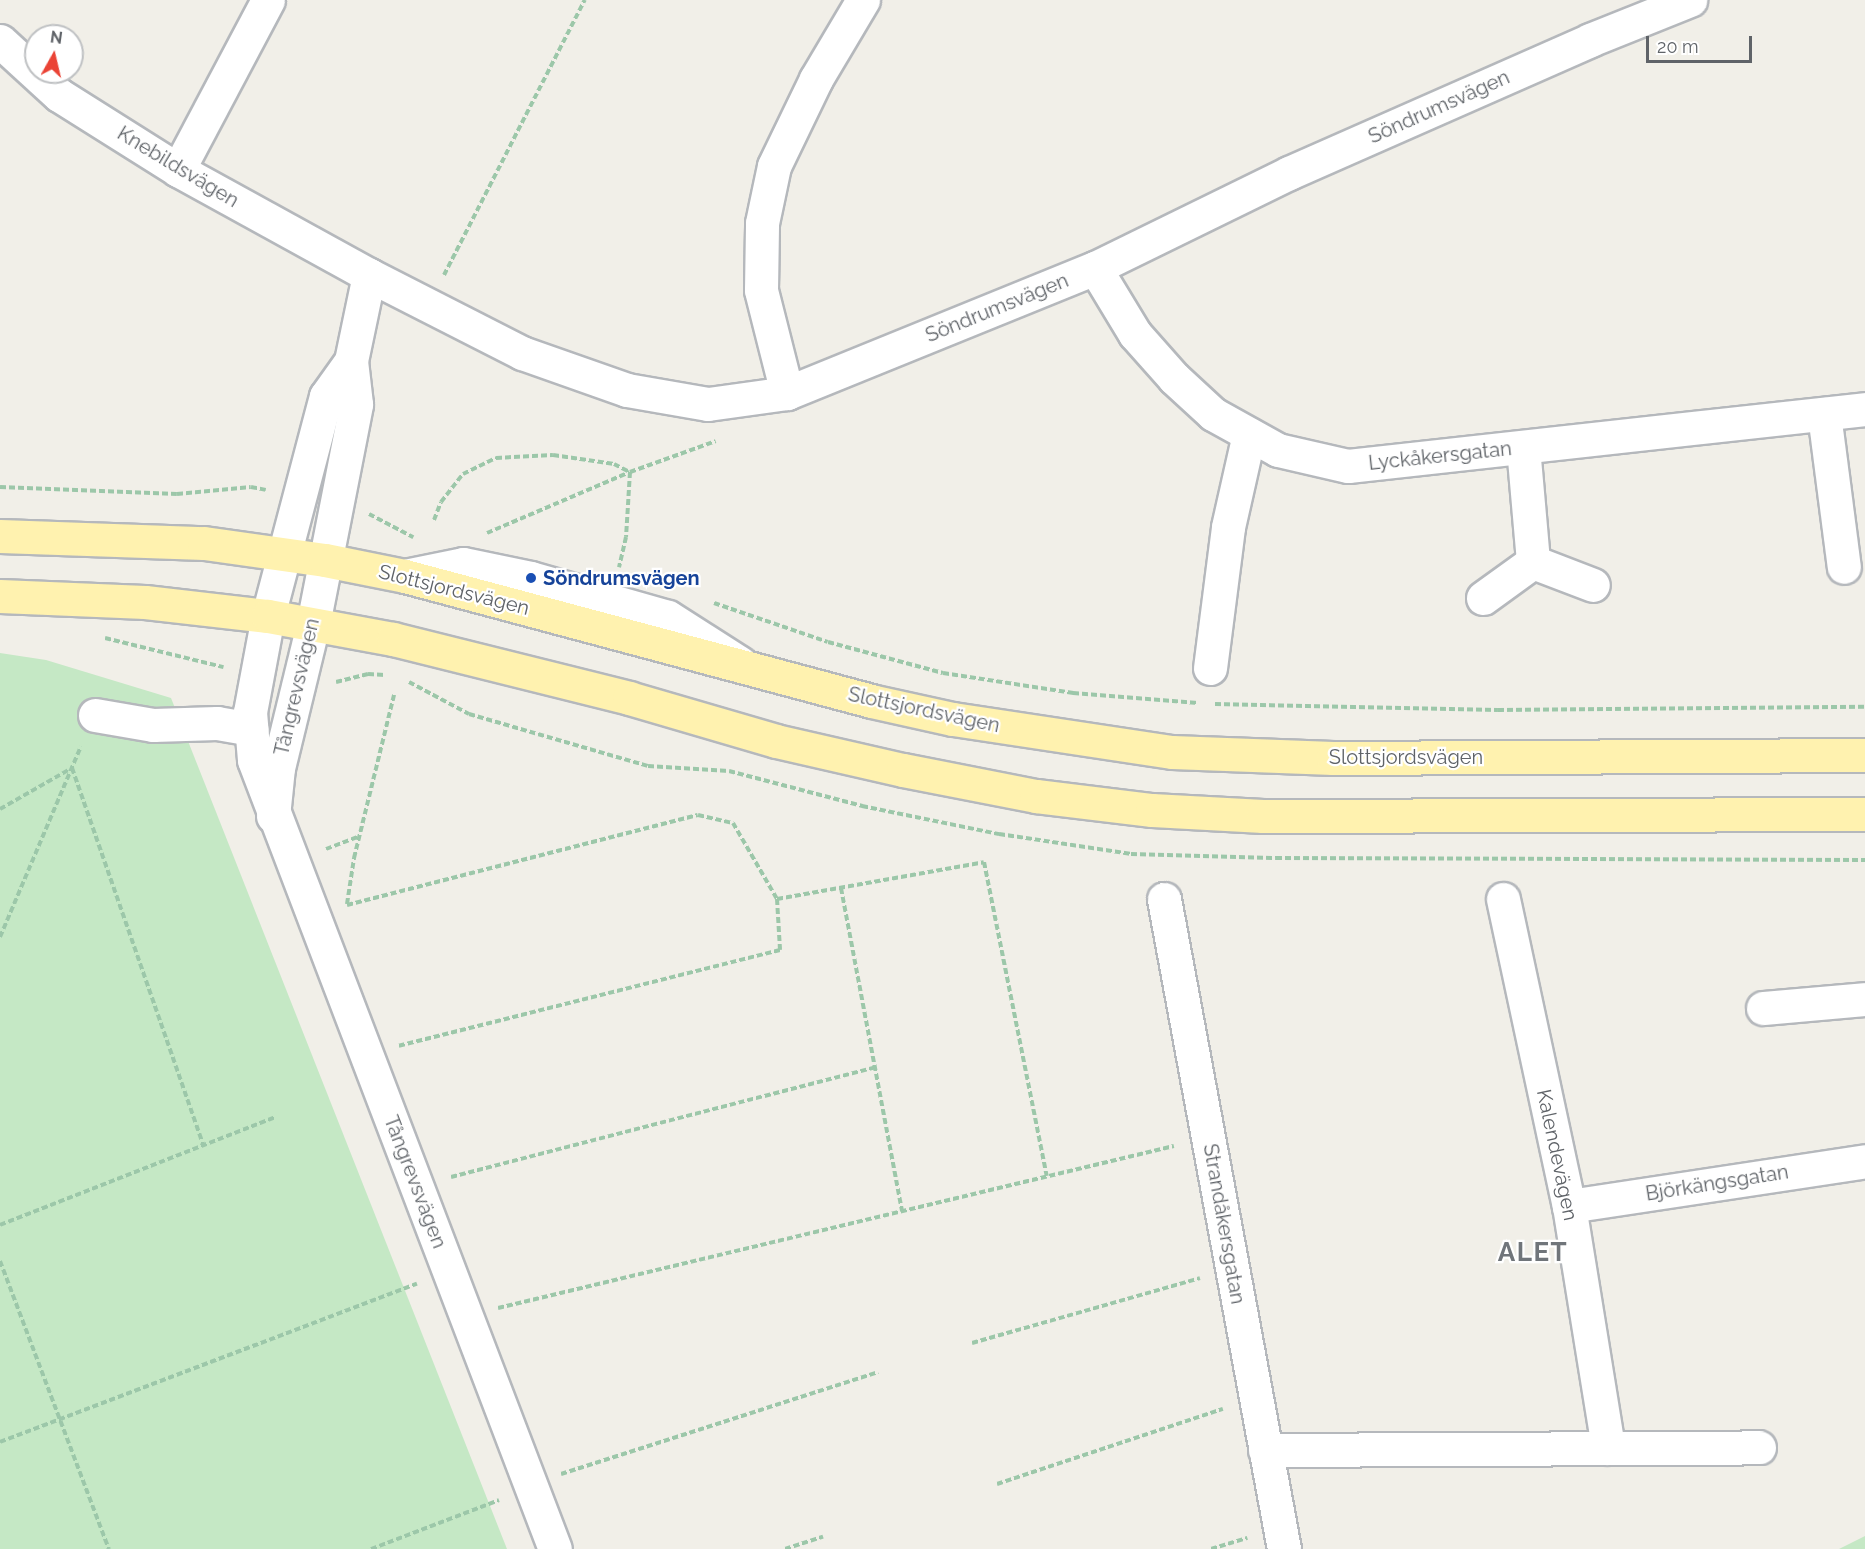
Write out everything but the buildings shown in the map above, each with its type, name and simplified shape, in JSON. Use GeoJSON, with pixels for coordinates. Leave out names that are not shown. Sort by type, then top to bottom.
{"type":"FeatureCollection","features":[{"type":"Feature","properties":{"kind":"main road","name":"Slottsjordsvägen"},"geometry":{"type":"LineString","coordinates":[[0,536],[135,538],[284,553],[325,560],[405,576],[750,668],[953,719],[1172,752],[1333,758],[1865,755]]}},
{"type":"Feature","properties":{"kind":"main road"},"geometry":{"type":"LineString","coordinates":[[0,596],[133,601],[268,616],[313,624],[491,663],[776,741],[903,770],[1036,796],[1152,810],[1263,816],[1865,813]]}},
{"type":"Feature","properties":{"kind":"street"},"geometry":{"type":"LineString","coordinates":[[178,170],[268,0]]}},
{"type":"Feature","properties":{"kind":"street"},"geometry":{"type":"LineString","coordinates":[[787,393],[760,290],[762,223],[774,166],[816,80],[863,0]]}},
{"type":"Feature","properties":{"kind":"street","name":"Söndrumsvägen"},"geometry":{"type":"LineString","coordinates":[[369,275],[522,352],[627,390],[708,404],[787,393],[1095,268],[1288,173],[1579,44],[1690,0]]}},
{"type":"Feature","properties":{"kind":"street","name":"Knebildsvägen"},"geometry":{"type":"LineString","coordinates":[[0,41],[59,95],[178,170],[369,275]]}},
{"type":"Feature","properties":{"kind":"street","name":"Lyckåkersgatan"},"geometry":{"type":"LineString","coordinates":[[1095,268],[1135,334],[1174,378],[1214,414],[1278,450],[1348,466],[1865,409]]}},
{"type":"Feature","properties":{"kind":"street"},"geometry":{"type":"LineString","coordinates":[[325,560],[356,404],[351,361],[369,275]]}},
{"type":"Feature","properties":{"kind":"street"},"geometry":{"type":"LineString","coordinates":[[268,616],[326,396],[351,361]]}},
{"type":"Feature","properties":{"kind":"street"},"geometry":{"type":"LineString","coordinates":[[1824,414],[1844,567]]}},
{"type":"Feature","properties":{"kind":"street"},"geometry":{"type":"LineString","coordinates":[[1210,668],[1228,526],[1249,434]]}},
{"type":"Feature","properties":{"kind":"street"},"geometry":{"type":"LineString","coordinates":[[1523,447],[1533,562]]}},
{"type":"Feature","properties":{"kind":"street","name":"Tångrevsvägen"},"geometry":{"type":"LineString","coordinates":[[273,816],[278,768],[313,624],[325,560]]}},
{"type":"Feature","properties":{"kind":"street"},"geometry":{"type":"LineString","coordinates":[[1533,562],[1593,585]]}},
{"type":"Feature","properties":{"kind":"street"},"geometry":{"type":"LineString","coordinates":[[1483,598],[1533,562]]}},
{"type":"Feature","properties":{"kind":"street","name":"Tångrevsvägen"},"geometry":{"type":"LineString","coordinates":[[268,616],[254,685],[251,729],[254,760],[273,816],[449,1272],[545,1481],[555,1549]]}},
{"type":"Feature","properties":{"kind":"street"},"geometry":{"type":"LineString","coordinates":[[95,715],[153,725],[217,723],[251,729]]}},
{"type":"Feature","properties":{"kind":"street","name":"Strandåkersgatan"},"geometry":{"type":"LineString","coordinates":[[1164,899],[1265,1450],[1270,1542]]}},
{"type":"Feature","properties":{"kind":"street","name":"Kalendevägen"},"geometry":{"type":"LineString","coordinates":[[1503,899],[1569,1206],[1608,1448]]}},
{"type":"Feature","properties":{"kind":"street"},"geometry":{"type":"LineString","coordinates":[[1763,1008],[1865,1000]]}},
{"type":"Feature","properties":{"kind":"street","name":"Björkängsgatan"},"geometry":{"type":"LineString","coordinates":[[1569,1206],[1865,1161]]}},
{"type":"Feature","properties":{"kind":"street"},"geometry":{"type":"LineString","coordinates":[[1265,1450],[1759,1447]]}},
{"type":"Feature","properties":{"kind":"path"},"geometry":{"type":"LineString","coordinates":[[429,305],[585,0]]}},
{"type":"Feature","properties":{"kind":"path"},"geometry":{"type":"LineString","coordinates":[[482,541],[490,530],[630,472],[724,438]]}},
{"type":"Feature","properties":{"kind":"path"},"geometry":{"type":"LineString","coordinates":[[434,520],[441,502],[463,474],[496,459],[553,455],[614,464],[630,472]]}},
{"type":"Feature","properties":{"kind":"path"},"geometry":{"type":"LineString","coordinates":[[619,570],[626,537],[630,472]]}},
{"type":"Feature","properties":{"kind":"path"},"geometry":{"type":"LineString","coordinates":[[0,487],[177,494],[251,488],[300,497]]}},
{"type":"Feature","properties":{"kind":"path"},"geometry":{"type":"LineString","coordinates":[[336,506],[370,514],[408,536],[418,537]]}},
{"type":"Feature","properties":{"kind":"path"},"geometry":{"type":"LineString","coordinates":[[608,568],[628,573]]}},
{"type":"Feature","properties":{"kind":"path"},"geometry":{"type":"LineString","coordinates":[[704,599],[828,642],[943,673],[1073,693],[1216,704],[1498,710],[1865,707]]}},
{"type":"Feature","properties":{"kind":"path"},"geometry":{"type":"LineString","coordinates":[[346,912],[358,837],[394,695]]}},
{"type":"Feature","properties":{"kind":"path"},"geometry":{"type":"LineString","coordinates":[[0,937],[95,715]]}},
{"type":"Feature","properties":{"kind":"path"},"geometry":{"type":"LineString","coordinates":[[0,808],[72,768]]}},
{"type":"Feature","properties":{"kind":"path"},"geometry":{"type":"LineString","coordinates":[[72,768],[203,1145]]}},
{"type":"Feature","properties":{"kind":"path"},"geometry":{"type":"LineString","coordinates":[[347,905],[698,815],[733,823],[777,899],[780,950],[394,1047]]}},
{"type":"Feature","properties":{"kind":"path"},"geometry":{"type":"LineString","coordinates":[[320,852],[358,837]]}},
{"type":"Feature","properties":{"kind":"path"},"geometry":{"type":"LineString","coordinates":[[777,899],[984,862],[1047,1176]]}},
{"type":"Feature","properties":{"kind":"path"},"geometry":{"type":"LineString","coordinates":[[841,888],[902,1211]]}},
{"type":"Feature","properties":{"kind":"path"},"geometry":{"type":"LineString","coordinates":[[444,1179],[875,1067]]}},
{"type":"Feature","properties":{"kind":"path"},"geometry":{"type":"LineString","coordinates":[[0,1225],[275,1117]]}},
{"type":"Feature","properties":{"kind":"path"},"geometry":{"type":"LineString","coordinates":[[495,1309],[1181,1144]]}},
{"type":"Feature","properties":{"kind":"path"},"geometry":{"type":"LineString","coordinates":[[0,1261],[59,1422],[109,1549]]}},
{"type":"Feature","properties":{"kind":"path"},"geometry":{"type":"LineString","coordinates":[[0,1442],[59,1422],[449,1272]]}},
{"type":"Feature","properties":{"kind":"path"},"geometry":{"type":"LineString","coordinates":[[972,1343],[1207,1276]]}},
{"type":"Feature","properties":{"kind":"path"},"geometry":{"type":"LineString","coordinates":[[371,1549],[545,1481],[878,1372]]}},
{"type":"Feature","properties":{"kind":"path"},"geometry":{"type":"LineString","coordinates":[[997,1484],[1232,1406]]}},
{"type":"Feature","properties":{"kind":"path"},"geometry":{"type":"LineString","coordinates":[[785,1549],[823,1537]]}},
{"type":"Feature","properties":{"kind":"path"},"geometry":{"type":"LineString","coordinates":[[1211,1549],[1270,1542]]}},
{"type":"Feature","properties":{"kind":"green space"},"geometry":{"type":"Polygon","coordinates":[[[0,653],[46,660],[171,698],[507,1549],[0,1549],[0,653]]]}},
{"type":"Feature","properties":{"kind":"green space"},"geometry":{"type":"Polygon","coordinates":[[[1865,1536],[1865,1549],[1839,1549],[1865,1536]]]}},
{"type":"Feature","properties":{"kind":"place","name":"Söndrumsvägen"},"geometry":{"type":"Point","coordinates":[531,578]}},
{"type":"Feature","properties":{"kind":"district","name":"ALET"},"geometry":{"type":"Point","coordinates":[1533,1253]}}]}
